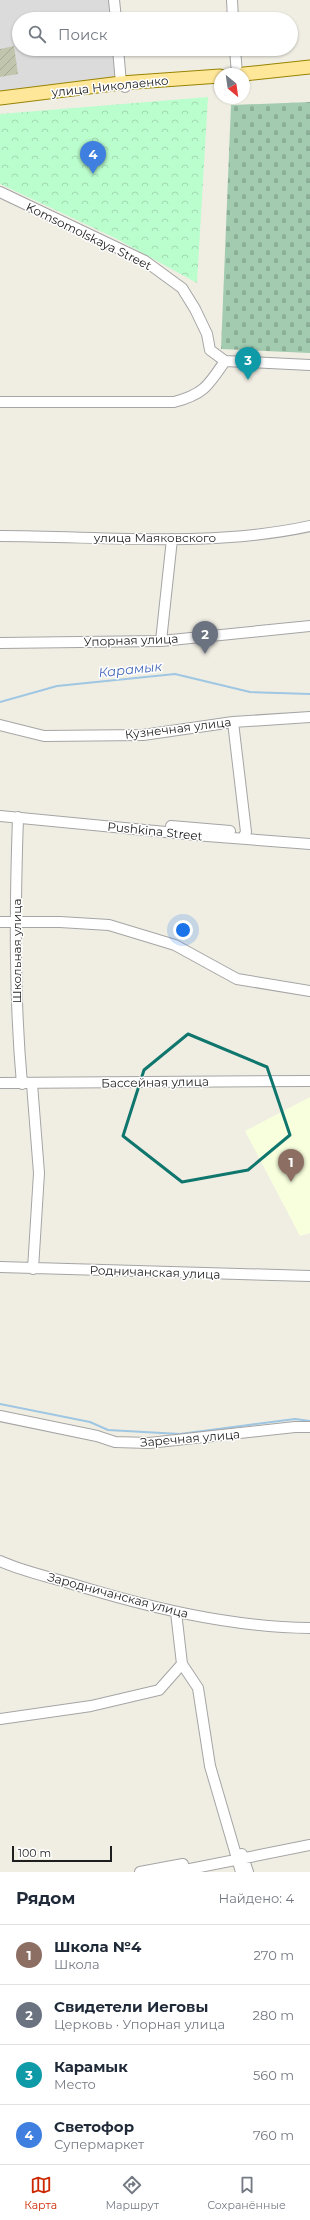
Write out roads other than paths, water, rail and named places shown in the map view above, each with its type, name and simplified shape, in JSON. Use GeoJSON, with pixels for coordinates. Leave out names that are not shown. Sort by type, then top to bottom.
{"type":"FeatureCollection","features":[{"type":"Feature","properties":{"kind":"main road"},"geometry":{"type":"LineString","coordinates":[[250,73],[310,67]]}},
{"type":"Feature","properties":{"kind":"main road"},"geometry":{"type":"LineString","coordinates":[[250,78],[310,74]]}},
{"type":"Feature","properties":{"kind":"main road","name":"улица Николаенко"},"geometry":{"type":"LineString","coordinates":[[0,98],[214,77]]}},
{"type":"Feature","properties":{"kind":"main road","name":"улица Николаенко"},"geometry":{"type":"LineString","coordinates":[[0,102],[123,86],[214,81]]}},
{"type":"Feature","properties":{"kind":"street"},"geometry":{"type":"LineString","coordinates":[[114,0],[115,12]]}},
{"type":"Feature","properties":{"kind":"street"},"geometry":{"type":"LineString","coordinates":[[232,0],[233,12]]}},
{"type":"Feature","properties":{"kind":"street"},"geometry":{"type":"LineString","coordinates":[[119,56],[123,86]]}},
{"type":"Feature","properties":{"kind":"street"},"geometry":{"type":"LineString","coordinates":[[236,56],[237,68]]}},
{"type":"Feature","properties":{"kind":"street","name":"Komsomolskaya Street"},"geometry":{"type":"LineString","coordinates":[[0,192],[145,261],[182,288],[195,309],[207,334],[210,350],[225,361]]}},
{"type":"Feature","properties":{"kind":"street"},"geometry":{"type":"LineString","coordinates":[[0,402],[174,402],[194,396],[208,386],[225,361],[310,365]]}},
{"type":"Feature","properties":{"kind":"street","name":"улица Маяковского"},"geometry":{"type":"LineString","coordinates":[[0,536],[172,539],[272,534],[310,526]]}},
{"type":"Feature","properties":{"kind":"street"},"geometry":{"type":"LineString","coordinates":[[161,640],[172,539]]}},
{"type":"Feature","properties":{"kind":"street","name":"Упорная улица"},"geometry":{"type":"LineString","coordinates":[[0,643],[161,640],[310,626]]}},
{"type":"Feature","properties":{"kind":"street","name":"Кузнечная улица"},"geometry":{"type":"LineString","coordinates":[[0,725],[44,736],[143,734],[233,722],[310,717]]}},
{"type":"Feature","properties":{"kind":"street"},"geometry":{"type":"LineString","coordinates":[[233,722],[244,835]]}},
{"type":"Feature","properties":{"kind":"street"},"geometry":{"type":"LineString","coordinates":[[0,812],[244,835],[310,839]]}},
{"type":"Feature","properties":{"kind":"street","name":"Pushkina Street"},"geometry":{"type":"LineString","coordinates":[[0,816],[207,836],[244,835],[310,844]]}},
{"type":"Feature","properties":{"kind":"street","name":"Школьная улица"},"geometry":{"type":"LineString","coordinates":[[18,817],[15,922],[16,1025],[27,1084],[38,1173],[33,1269]]}},
{"type":"Feature","properties":{"kind":"street"},"geometry":{"type":"LineString","coordinates":[[0,922],[109,925],[175,945],[237,980],[310,991]]}},
{"type":"Feature","properties":{"kind":"street","name":"Бассейная улица"},"geometry":{"type":"LineString","coordinates":[[0,1083],[27,1084],[310,1080]]}},
{"type":"Feature","properties":{"kind":"street","name":"Родничанская улица"},"geometry":{"type":"LineString","coordinates":[[0,1266],[33,1269],[310,1276]]}},
{"type":"Feature","properties":{"kind":"street","name":"Заречная улица"},"geometry":{"type":"LineString","coordinates":[[0,1416],[97,1436],[115,1442],[149,1443],[294,1427],[310,1427]]}},
{"type":"Feature","properties":{"kind":"street","name":"Зародничанская улица"},"geometry":{"type":"LineString","coordinates":[[0,1561],[98,1592],[176,1612],[290,1628],[310,1628]]}},
{"type":"Feature","properties":{"kind":"street"},"geometry":{"type":"LineString","coordinates":[[176,1612],[182,1664],[198,1688],[210,1766],[240,1857],[248,1872]]}},
{"type":"Feature","properties":{"kind":"street"},"geometry":{"type":"LineString","coordinates":[[0,1719],[91,1706],[159,1690],[182,1664]]}},
{"type":"Feature","properties":{"kind":"street"},"geometry":{"type":"LineString","coordinates":[[140,1872],[310,1845]]}},
{"type":"Feature","properties":{"kind":"street"},"geometry":{"type":"LineString","coordinates":[[175,1872],[240,1857]]}},
{"type":"Feature","properties":{"kind":"street"},"geometry":{"type":"LineString","coordinates":[[240,1857],[241,1872]]}},
{"type":"Feature","properties":{"kind":"waterway","name":"Карамык"},"geometry":{"type":"LineString","coordinates":[[0,702],[57,686],[175,674],[250,692],[310,694]]}},
{"type":"Feature","properties":{"kind":"waterway"},"geometry":{"type":"LineString","coordinates":[[0,1404],[90,1422],[108,1430],[180,1434],[295,1419],[310,1421]]}},
{"type":"Feature","properties":{"kind":"place","name":"Светофор"},"geometry":{"type":"Point","coordinates":[93,174]}},
{"type":"Feature","properties":{"kind":"place","name":"Карамык"},"geometry":{"type":"Point","coordinates":[248,380]}},
{"type":"Feature","properties":{"kind":"place","name":"Свидетели Иеговы"},"geometry":{"type":"Point","coordinates":[205,654]}},
{"type":"Feature","properties":{"kind":"place","name":"Школа №4"},"geometry":{"type":"Point","coordinates":[291,1182]}}]}
